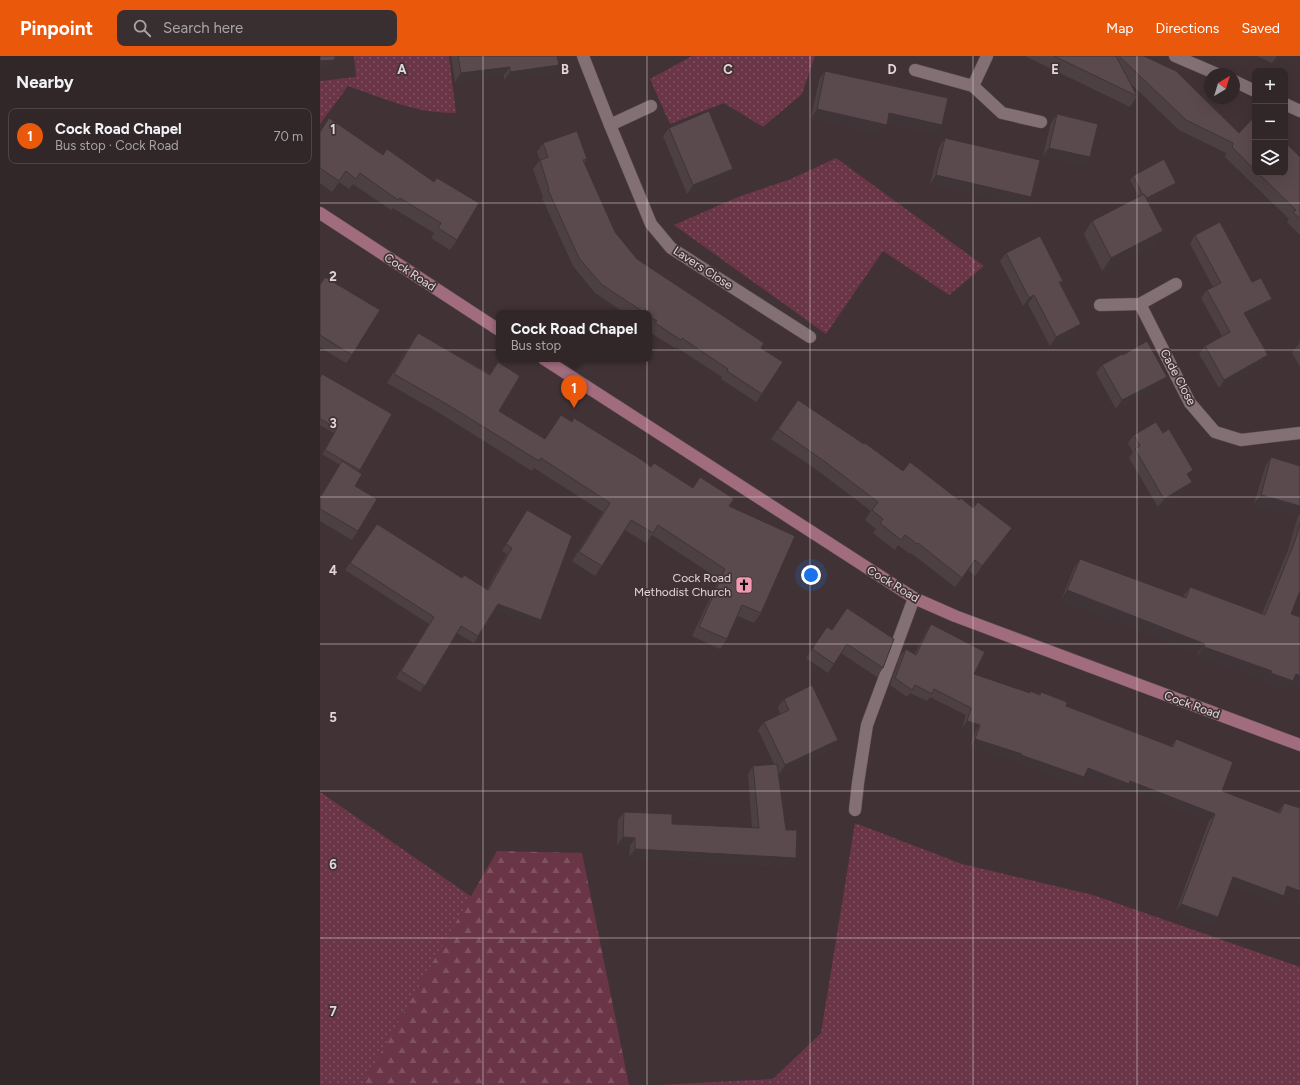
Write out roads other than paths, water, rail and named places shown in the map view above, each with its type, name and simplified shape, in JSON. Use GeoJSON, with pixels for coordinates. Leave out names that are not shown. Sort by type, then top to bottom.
{"type":"FeatureCollection","features":[{"type":"Feature","properties":{"kind":"street","name":"Lavers Close"},"geometry":{"type":"LineString","coordinates":[[583,56],[651,224],[671,248],[810,337]]}},
{"type":"Feature","properties":{"kind":"street"},"geometry":{"type":"LineString","coordinates":[[973,86],[987,56]]}},
{"type":"Feature","properties":{"kind":"street"},"geometry":{"type":"LineString","coordinates":[[1175,56],[1204,68]]}},
{"type":"Feature","properties":{"kind":"street"},"geometry":{"type":"LineString","coordinates":[[915,70],[973,86],[1002,113],[1041,122]]}},
{"type":"Feature","properties":{"kind":"street"},"geometry":{"type":"LineString","coordinates":[[1240,84],[1252,89]]}},
{"type":"Feature","properties":{"kind":"street"},"geometry":{"type":"LineString","coordinates":[[1288,105],[1300,111]]}},
{"type":"Feature","properties":{"kind":"street"},"geometry":{"type":"LineString","coordinates":[[610,125],[651,106]]}},
{"type":"Feature","properties":{"kind":"street","name":"Cock Road"},"geometry":{"type":"LineString","coordinates":[[320,213],[496,328]]}},
{"type":"Feature","properties":{"kind":"street"},"geometry":{"type":"LineString","coordinates":[[1100,305],[1140,304],[1176,284]]}},
{"type":"Feature","properties":{"kind":"street","name":"Cade Close"},"geometry":{"type":"LineString","coordinates":[[1140,304],[1190,403],[1215,432],[1241,440],[1300,433]]}},
{"type":"Feature","properties":{"kind":"street","name":"Cock Road"},"geometry":{"type":"LineString","coordinates":[[549,362],[914,598],[963,618],[1300,745]]}},
{"type":"Feature","properties":{"kind":"street"},"geometry":{"type":"LineString","coordinates":[[855,810],[867,725],[914,598]]}},
{"type":"Feature","properties":{"kind":"place","name":"Cock Road Chapel"},"geometry":{"type":"Point","coordinates":[574,408]}},
{"type":"Feature","properties":{"kind":"place","name":"Cock Road Methodist Church"},"geometry":{"type":"Point","coordinates":[744,585]}}]}
